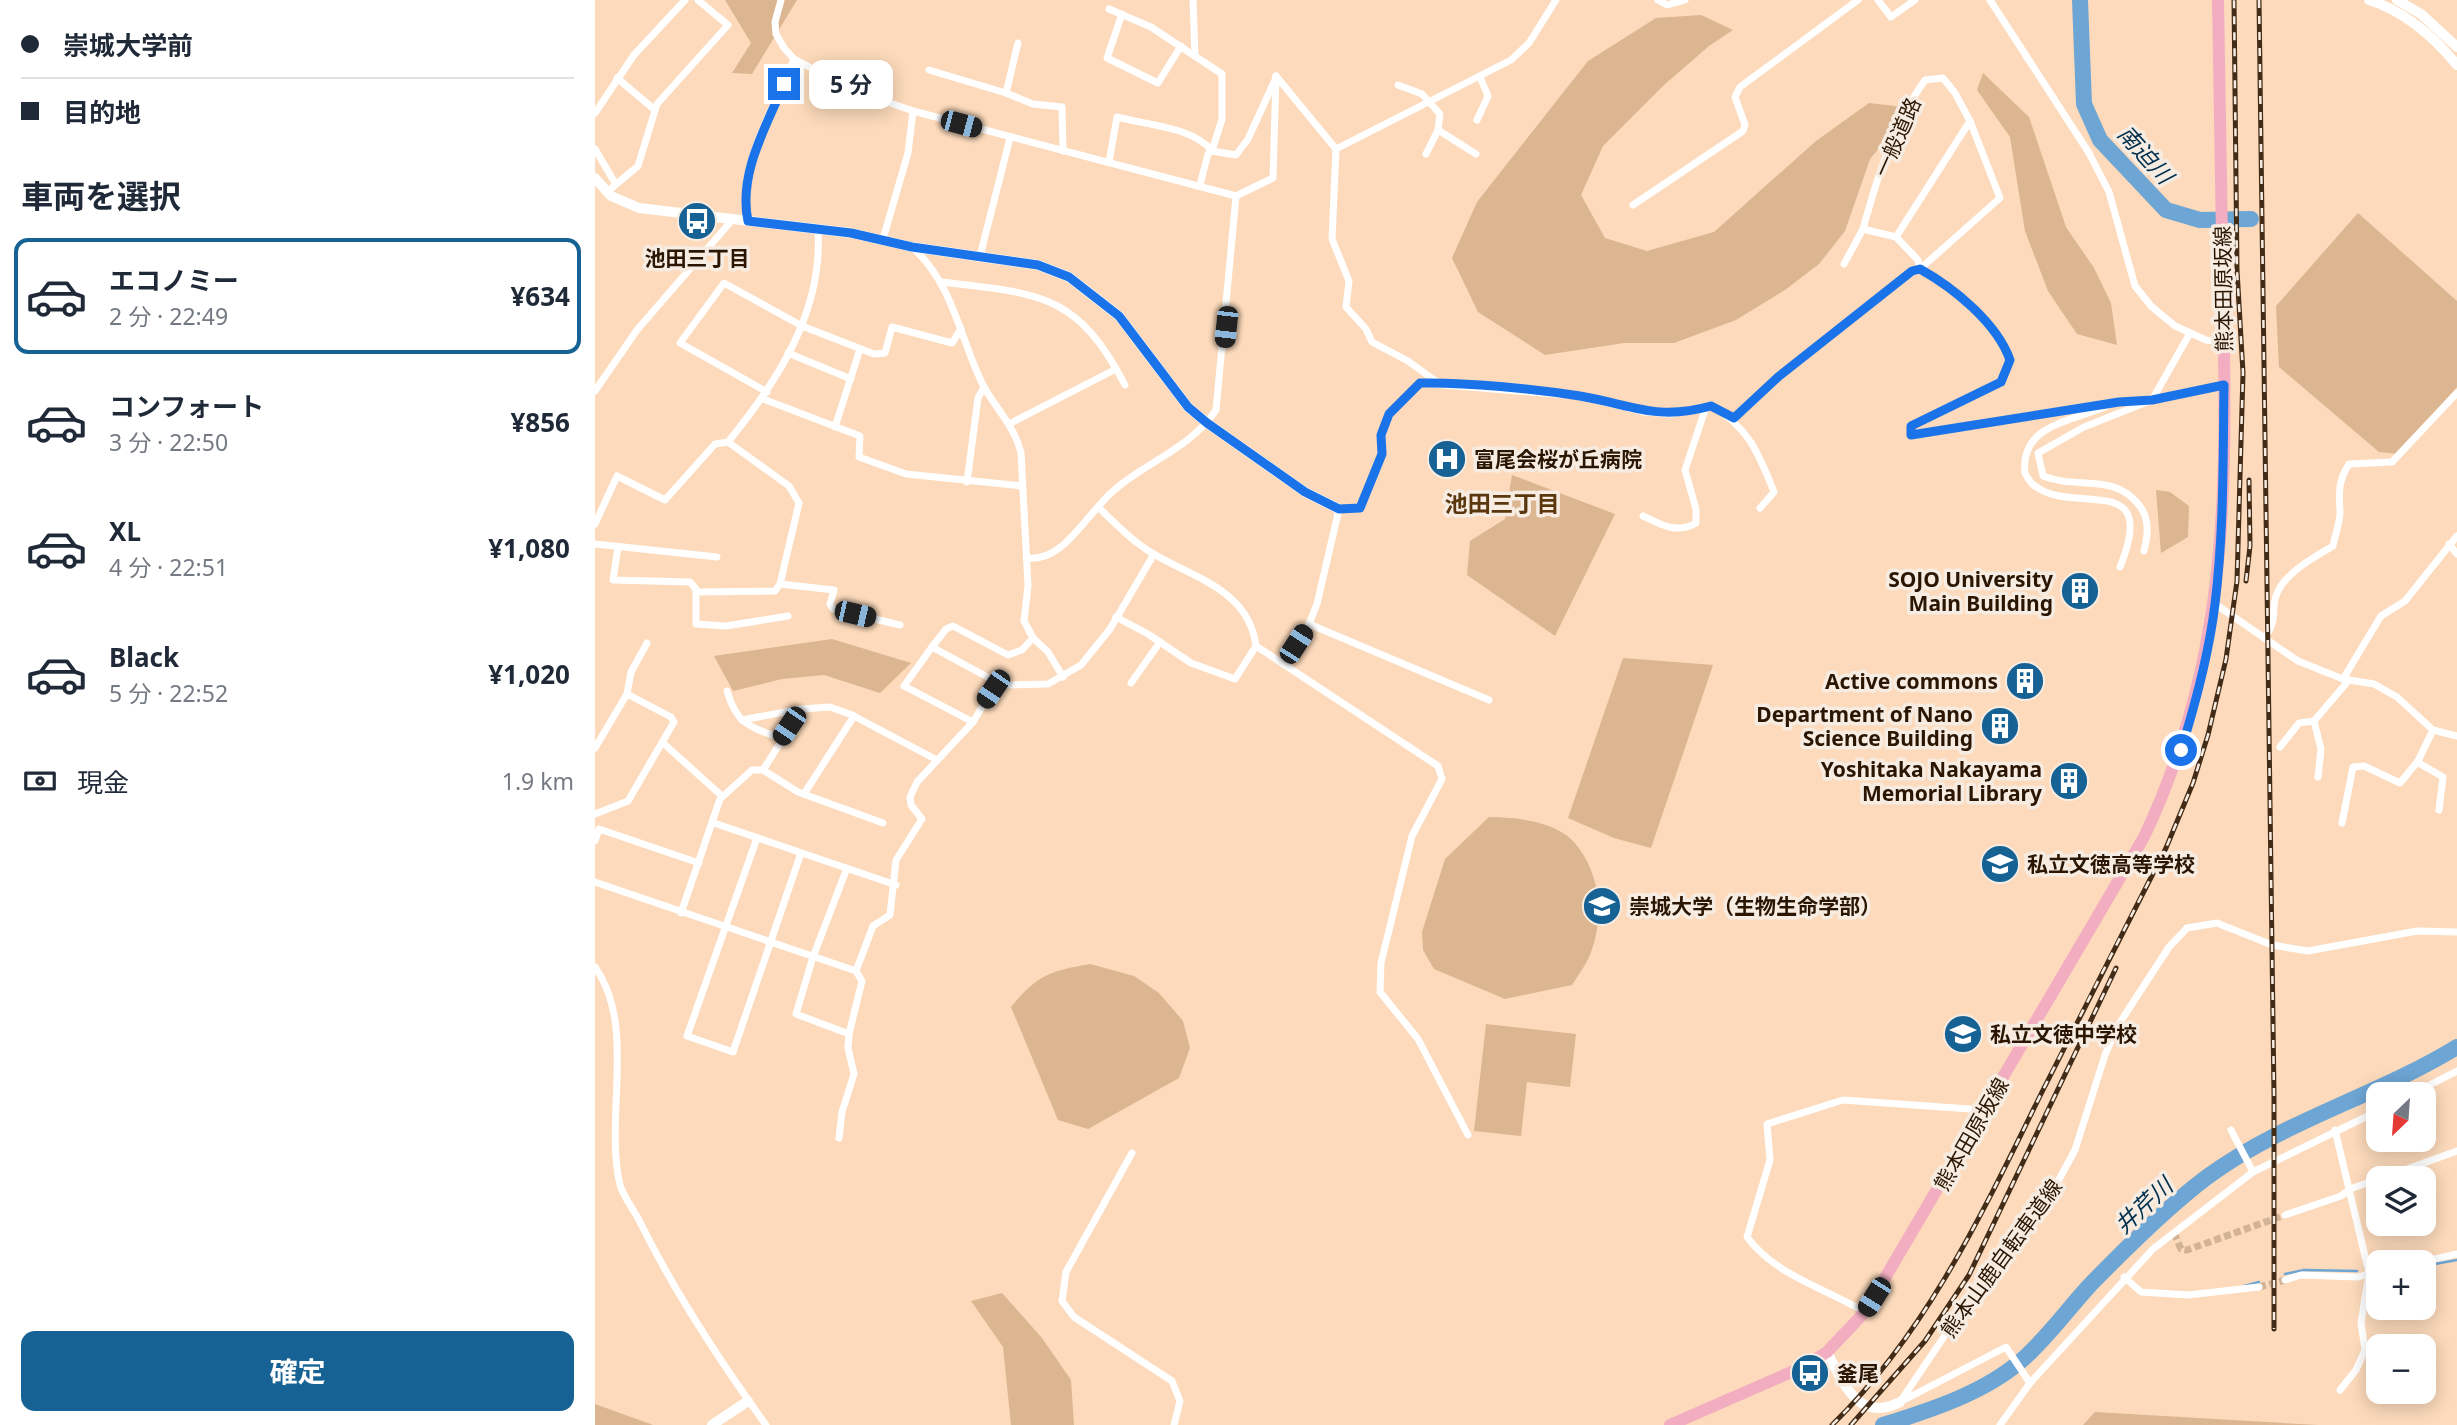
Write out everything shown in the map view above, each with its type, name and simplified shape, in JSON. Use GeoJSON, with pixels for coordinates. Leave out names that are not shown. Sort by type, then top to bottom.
{"type":"FeatureCollection","features":[{"type":"Feature","properties":{"kind":"main road","name":"熊本田原坂線"},"geometry":{"type":"LineString","coordinates":[[1670,1425],[1803,1367],[1827,1352],[1865,1312],[2144,837],[2164,796],[2195,702],[2215,604],[2222,519],[2224,342],[2218,0]]}},
{"type":"Feature","properties":{"kind":"street"},"geometry":{"type":"LineString","coordinates":[[595,113],[617,78],[685,0]]}},
{"type":"Feature","properties":{"kind":"street"},"geometry":{"type":"LineString","coordinates":[[611,187],[638,166],[655,110],[728,25],[698,0]]}},
{"type":"Feature","properties":{"kind":"street"},"geometry":{"type":"LineString","coordinates":[[781,0],[775,14],[776,34],[795,60],[854,90],[913,111],[1010,138],[1236,196],[1273,178],[1276,76]]}},
{"type":"Feature","properties":{"kind":"street"},"geometry":{"type":"LineString","coordinates":[[1193,0],[1195,55]]}},
{"type":"Feature","properties":{"kind":"street"},"geometry":{"type":"LineString","coordinates":[[1336,149],[1511,60],[1529,43],[1556,0]]}},
{"type":"Feature","properties":{"kind":"street"},"geometry":{"type":"LineString","coordinates":[[1658,0],[1667,5],[1685,0]]}},
{"type":"Feature","properties":{"kind":"street"},"geometry":{"type":"LineString","coordinates":[[1633,205],[1743,131],[1745,125],[1735,97],[1740,87],[1858,0]]}},
{"type":"Feature","properties":{"kind":"street"},"geometry":{"type":"LineString","coordinates":[[1878,0],[1891,16],[1915,0]]}},
{"type":"Feature","properties":{"kind":"street"},"geometry":{"type":"LineString","coordinates":[[1990,0],[2089,153],[2109,191],[2135,286],[2151,306],[2175,326],[2224,342]]}},
{"type":"Feature","properties":{"kind":"street"},"geometry":{"type":"LineString","coordinates":[[2369,0],[2413,23],[2441,45],[2457,65]]}},
{"type":"Feature","properties":{"kind":"street"},"geometry":{"type":"LineString","coordinates":[[2397,0],[2421,14],[2457,47]]}},
{"type":"Feature","properties":{"kind":"street"},"geometry":{"type":"LineString","coordinates":[[1109,9],[1151,27],[1222,74],[1222,119],[1212,151],[1208,154],[1200,185]]}},
{"type":"Feature","properties":{"kind":"street"},"geometry":{"type":"LineString","coordinates":[[1122,15],[1107,58],[1158,83],[1181,46]]}},
{"type":"Feature","properties":{"kind":"street"},"geometry":{"type":"LineString","coordinates":[[1006,93],[1018,43]]}},
{"type":"Feature","properties":{"kind":"street"},"geometry":{"type":"LineString","coordinates":[[748,221],[743,200],[753,158],[795,60]]}},
{"type":"Feature","properties":{"kind":"street"},"geometry":{"type":"LineString","coordinates":[[929,70],[1033,104],[1062,107],[1063,151]]}},
{"type":"Feature","properties":{"kind":"street"},"geometry":{"type":"LineString","coordinates":[[1109,162],[1117,117],[1168,130],[1186,131],[1212,151],[1236,155],[1248,139],[1276,76]]}},
{"type":"Feature","properties":{"kind":"street"},"geometry":{"type":"LineString","coordinates":[[1276,76],[1336,149],[1332,239],[1349,281],[1346,307],[1366,330],[1372,342],[1384,351],[1408,361],[1437,382]]}},
{"type":"Feature","properties":{"kind":"street"},"geometry":{"type":"LineString","coordinates":[[1477,120],[1488,96],[1480,77]]}},
{"type":"Feature","properties":{"kind":"street"},"geometry":{"type":"LineString","coordinates":[[617,78],[655,110]]}},
{"type":"Feature","properties":{"kind":"street","name":"一般道路"},"geometry":{"type":"LineString","coordinates":[[1863,229],[1877,178],[1914,96],[1925,80],[1943,78],[1955,93],[1970,121],[2000,198],[1920,269]]}},
{"type":"Feature","properties":{"kind":"street"},"geometry":{"type":"LineString","coordinates":[[1398,85],[1422,94],[1440,114],[1438,130],[1426,155]]}},
{"type":"Feature","properties":{"kind":"street"},"geometry":{"type":"LineString","coordinates":[[883,239],[908,153],[913,111]]}},
{"type":"Feature","properties":{"kind":"street"},"geometry":{"type":"LineString","coordinates":[[1896,237],[1970,121]]}},
{"type":"Feature","properties":{"kind":"street"},"geometry":{"type":"LineString","coordinates":[[1438,130],[1476,154]]}},
{"type":"Feature","properties":{"kind":"street"},"geometry":{"type":"LineString","coordinates":[[980,256],[1010,138]]}},
{"type":"Feature","properties":{"kind":"street"},"geometry":{"type":"LineString","coordinates":[[595,149],[611,187]]}},
{"type":"Feature","properties":{"kind":"street"},"geometry":{"type":"LineString","coordinates":[[595,177],[639,208],[883,239],[912,247],[1038,265],[1080,283],[1119,316],[1188,407],[1305,492],[1339,509],[1360,508],[1382,454],[1381,435],[1389,414],[1420,383],[1437,382],[1579,396],[1645,412],[1670,414],[1711,406],[1734,418],[1757,451],[1774,492],[1760,508]]}},
{"type":"Feature","properties":{"kind":"street"},"geometry":{"type":"LineString","coordinates":[[1027,558],[1039,559],[1059,549],[1122,485],[1178,450],[1207,423],[1216,410],[1236,196]]}},
{"type":"Feature","properties":{"kind":"street"},"geometry":{"type":"LineString","coordinates":[[595,391],[637,330],[733,219]]}},
{"type":"Feature","properties":{"kind":"street"},"geometry":{"type":"LineString","coordinates":[[1844,264],[1863,229],[1896,237],[1918,260],[1920,269]]}},
{"type":"Feature","properties":{"kind":"street"},"geometry":{"type":"LineString","coordinates":[[595,524],[617,477],[665,500],[715,444],[728,442],[765,396],[802,326],[817,278],[818,231]]}},
{"type":"Feature","properties":{"kind":"street"},"geometry":{"type":"LineString","coordinates":[[912,247],[925,258],[941,282],[985,387],[1017,435],[1021,453],[1027,558],[1024,621],[1033,638],[1048,652],[1063,677]]}},
{"type":"Feature","properties":{"kind":"street"},"geometry":{"type":"LineString","coordinates":[[1734,418],[1811,349],[1912,271],[1920,269],[1934,277],[1983,319],[1998,336],[2010,360],[2001,382],[1911,426],[1911,435],[2119,402],[2152,400],[2224,385]]}},
{"type":"Feature","properties":{"kind":"street"},"geometry":{"type":"LineString","coordinates":[[941,282],[1030,293],[1047,299],[1090,331],[1105,348],[1125,385]]}},
{"type":"Feature","properties":{"kind":"street"},"geometry":{"type":"LineString","coordinates":[[961,328],[952,343],[892,327],[885,354],[860,349],[802,326],[724,283],[680,338],[680,343],[765,396],[860,436],[859,457],[906,474],[1022,486]]}},
{"type":"Feature","properties":{"kind":"street"},"geometry":{"type":"LineString","coordinates":[[2144,551],[2149,534],[2146,517],[2131,495],[2120,487],[2057,481],[2043,476],[2038,453],[2084,427],[2152,400],[2190,333]]}},
{"type":"Feature","properties":{"kind":"street"},"geometry":{"type":"LineString","coordinates":[[835,427],[860,349]]}},
{"type":"Feature","properties":{"kind":"street"},"geometry":{"type":"LineString","coordinates":[[789,353],[851,379]]}},
{"type":"Feature","properties":{"kind":"street"},"geometry":{"type":"LineString","coordinates":[[1009,424],[1117,369]]}},
{"type":"Feature","properties":{"kind":"street"},"geometry":{"type":"LineString","coordinates":[[967,482],[978,398],[985,387]]}},
{"type":"Feature","properties":{"kind":"street"},"geometry":{"type":"LineString","coordinates":[[2264,638],[2274,625],[2278,590],[2310,558],[2333,546],[2340,514],[2337,494],[2341,477],[2349,464],[2392,462],[2457,393]]}},
{"type":"Feature","properties":{"kind":"street"},"geometry":{"type":"LineString","coordinates":[[2119,402],[2033,436],[2023,460],[2025,473],[2035,486],[2049,492],[2102,499],[2120,508],[2131,520],[2133,534],[2120,567]]}},
{"type":"Feature","properties":{"kind":"street"},"geometry":{"type":"LineString","coordinates":[[1643,516],[1670,528],[1686,529],[1696,523],[1696,509],[1685,470],[1706,407]]}},
{"type":"Feature","properties":{"kind":"street"},"geometry":{"type":"LineString","coordinates":[[696,592],[775,591],[781,584],[799,503],[789,486],[728,442]]}},
{"type":"Feature","properties":{"kind":"street"},"geometry":{"type":"LineString","coordinates":[[1098,507],[1154,554],[1218,588],[1238,602],[1254,628],[1256,646],[1235,679],[1191,663],[1116,617]]}},
{"type":"Feature","properties":{"kind":"street"},"geometry":{"type":"LineString","coordinates":[[1283,664],[1309,624],[1317,604],[1339,509]]}},
{"type":"Feature","properties":{"kind":"street"},"geometry":{"type":"LineString","coordinates":[[2280,747],[2299,723],[2314,721],[2346,679],[2381,616],[2405,601],[2457,536]]}},
{"type":"Feature","properties":{"kind":"street"},"geometry":{"type":"LineString","coordinates":[[595,544],[717,557]]}},
{"type":"Feature","properties":{"kind":"street"},"geometry":{"type":"LineString","coordinates":[[2449,544],[2457,554]]}},
{"type":"Feature","properties":{"kind":"street"},"geometry":{"type":"LineString","coordinates":[[618,547],[613,580],[691,582],[696,592],[696,624],[726,626],[787,616]]}},
{"type":"Feature","properties":{"kind":"street"},"geometry":{"type":"LineString","coordinates":[[856,971],[873,926],[890,915],[896,885],[896,860],[922,819],[911,805],[910,797],[917,782],[972,722],[993,689],[1002,685],[1037,685],[1063,677],[1081,665],[1110,629],[1154,554]]}},
{"type":"Feature","properties":{"kind":"street"},"geometry":{"type":"LineString","coordinates":[[781,584],[834,590],[829,604],[833,609],[899,625]]}},
{"type":"Feature","properties":{"kind":"street"},"geometry":{"type":"LineString","coordinates":[[2215,604],[2298,661],[2346,679],[2374,684],[2397,697],[2433,730],[2457,736]]}},
{"type":"Feature","properties":{"kind":"street"},"geometry":{"type":"LineString","coordinates":[[1309,624],[1489,700]]}},
{"type":"Feature","properties":{"kind":"street"},"geometry":{"type":"LineString","coordinates":[[972,722],[904,686],[946,629],[953,626],[1008,655],[1022,650],[1033,638]]}},
{"type":"Feature","properties":{"kind":"street"},"geometry":{"type":"LineString","coordinates":[[1131,683],[1160,642]]}},
{"type":"Feature","properties":{"kind":"street"},"geometry":{"type":"LineString","coordinates":[[595,748],[627,694],[631,672],[647,643]]}},
{"type":"Feature","properties":{"kind":"street"},"geometry":{"type":"LineString","coordinates":[[1256,646],[1438,766],[1442,779],[1412,836],[1381,963],[1380,992],[1418,1039],[1468,1135]]}},
{"type":"Feature","properties":{"kind":"street"},"geometry":{"type":"LineString","coordinates":[[932,647],[1002,685]]}},
{"type":"Feature","properties":{"kind":"street"},"geometry":{"type":"LineString","coordinates":[[727,691],[733,711],[749,727],[781,738]]}},
{"type":"Feature","properties":{"kind":"street"},"geometry":{"type":"LineString","coordinates":[[595,814],[628,802],[663,743],[673,720],[627,694]]}},
{"type":"Feature","properties":{"kind":"street"},"geometry":{"type":"LineString","coordinates":[[741,720],[830,707],[854,716],[937,760]]}},
{"type":"Feature","properties":{"kind":"street"},"geometry":{"type":"LineString","coordinates":[[763,770],[802,709]]}},
{"type":"Feature","properties":{"kind":"street"},"geometry":{"type":"LineString","coordinates":[[804,794],[854,716]]}},
{"type":"Feature","properties":{"kind":"street"},"geometry":{"type":"LineString","coordinates":[[2314,721],[2321,749],[2318,777]]}},
{"type":"Feature","properties":{"kind":"street"},"geometry":{"type":"LineString","coordinates":[[2342,823],[2353,766],[2364,766],[2400,783],[2417,762],[2433,730]]}},
{"type":"Feature","properties":{"kind":"street"},"geometry":{"type":"LineString","coordinates":[[663,743],[722,796]]}},
{"type":"Feature","properties":{"kind":"street"},"geometry":{"type":"LineString","coordinates":[[2417,762],[2443,777],[2439,810]]}},
{"type":"Feature","properties":{"kind":"street"},"geometry":{"type":"LineString","coordinates":[[681,913],[722,796],[752,770],[763,770],[804,794],[883,823]]}},
{"type":"Feature","properties":{"kind":"street"},"geometry":{"type":"LineString","coordinates":[[714,823],[896,885]]}},
{"type":"Feature","properties":{"kind":"street"},"geometry":{"type":"LineString","coordinates":[[595,841],[599,829],[699,863]]}},
{"type":"Feature","properties":{"kind":"street"},"geometry":{"type":"LineString","coordinates":[[757,838],[687,1036],[733,1052],[801,853]]}},
{"type":"Feature","properties":{"kind":"street"},"geometry":{"type":"LineString","coordinates":[[847,868],[813,957],[796,1014],[849,1034]]}},
{"type":"Feature","properties":{"kind":"street"},"geometry":{"type":"LineString","coordinates":[[595,882],[856,971],[862,981],[848,1048],[854,1074],[842,1112],[839,1138]]}},
{"type":"Feature","properties":{"kind":"street","name":"熊本山鹿自転車道線"},"geometry":{"type":"LineString","coordinates":[[1900,1402],[2014,1233],[2049,1198],[2075,1150],[2105,1055],[2117,1027],[2169,947],[2187,928],[2217,923],[2272,945],[2308,951],[2417,931],[2456,931]]}},
{"type":"Feature","properties":{"kind":"street"},"geometry":{"type":"LineString","coordinates":[[595,967],[607,985],[614,1009],[617,1076],[615,1149],[621,1187],[657,1258],[766,1425]]}},
{"type":"Feature","properties":{"kind":"street"},"geometry":{"type":"LineString","coordinates":[[2434,1082],[2457,1070]]}},
{"type":"Feature","properties":{"kind":"street"},"geometry":{"type":"LineString","coordinates":[[1865,1312],[1834,1293],[1797,1278],[1757,1250],[1747,1237],[1770,1160],[1767,1125],[1843,1100],[1985,1110]]}},
{"type":"Feature","properties":{"kind":"street"},"geometry":{"type":"LineString","coordinates":[[2000,1425],[2030,1384],[2153,1249],[2253,1172],[2366,1116]]}},
{"type":"Feature","properties":{"kind":"street"},"geometry":{"type":"LineString","coordinates":[[2231,1130],[2253,1172]]}},
{"type":"Feature","properties":{"kind":"street"},"geometry":{"type":"LineString","coordinates":[[2335,1130],[2366,1264]]}},
{"type":"Feature","properties":{"kind":"street"},"geometry":{"type":"LineString","coordinates":[[2414,1166],[2457,1151]]}},
{"type":"Feature","properties":{"kind":"street"},"geometry":{"type":"LineString","coordinates":[[1132,1153],[1066,1272],[1062,1301],[1074,1317],[1172,1381],[1180,1401],[1174,1425]]}},
{"type":"Feature","properties":{"kind":"street"},"geometry":{"type":"LineString","coordinates":[[2285,1214],[2341,1196],[2350,1189],[2366,1183]]}},
{"type":"Feature","properties":{"kind":"street"},"geometry":{"type":"LineString","coordinates":[[2436,1259],[2457,1254]]}},
{"type":"Feature","properties":{"kind":"street"},"geometry":{"type":"LineString","coordinates":[[2285,1280],[2301,1275],[2358,1277],[2366,1274]]}},
{"type":"Feature","properties":{"kind":"street"},"geometry":{"type":"LineString","coordinates":[[2125,1277],[2141,1293],[2188,1295],[2259,1287]]}},
{"type":"Feature","properties":{"kind":"street"},"geometry":{"type":"LineString","coordinates":[[2340,1390],[2356,1370],[2365,1350],[2361,1323],[2366,1287]]}},
{"type":"Feature","properties":{"kind":"street"},"geometry":{"type":"LineString","coordinates":[[1827,1352],[1850,1396],[1864,1405],[1883,1409],[2006,1347],[2030,1384]]}},
{"type":"Feature","properties":{"kind":"street"},"geometry":{"type":"LineString","coordinates":[[712,1425],[748,1401]]}},
{"type":"Feature","properties":{"kind":"shaded area"},"geometry":{"type":"Polygon","coordinates":[[[725,0],[797,0],[752,74],[732,73],[751,43],[725,0]]]}},
{"type":"Feature","properties":{"kind":"shaded area"},"geometry":{"type":"Polygon","coordinates":[[[1701,15],[1733,30],[1709,46],[1664,85],[1603,146],[1581,195],[1605,238],[1647,251],[1714,232],[1816,141],[1869,103],[1903,107],[1890,135],[1870,159],[1845,231],[1819,264],[1785,290],[1736,320],[1674,343],[1624,343],[1545,355],[1478,312],[1452,258],[1477,202],[1588,61],[1656,18],[1701,15]]]}},
{"type":"Feature","properties":{"kind":"shaded area"},"geometry":{"type":"Polygon","coordinates":[[[1983,73],[2029,117],[2066,227],[2094,268],[2111,303],[2117,345],[2077,334],[2048,291],[2025,231],[2010,137],[1977,90],[1983,73]]]}},
{"type":"Feature","properties":{"kind":"shaded area"},"geometry":{"type":"Polygon","coordinates":[[[2358,213],[2457,301],[2457,387],[2398,454],[2379,452],[2279,367],[2276,306],[2358,213]]]}},
{"type":"Feature","properties":{"kind":"shaded area"},"geometry":{"type":"Polygon","coordinates":[[[1512,475],[1615,514],[1555,636],[1467,575],[1470,541],[1505,519],[1512,475]]]}},
{"type":"Feature","properties":{"kind":"shaded area"},"geometry":{"type":"Polygon","coordinates":[[[2156,490],[2170,492],[2189,506],[2188,537],[2161,553],[2156,490]]]}},
{"type":"Feature","properties":{"kind":"shaded area"},"geometry":{"type":"Polygon","coordinates":[[[832,639],[911,663],[880,693],[824,675],[782,679],[733,691],[714,656],[832,639]]]}},
{"type":"Feature","properties":{"kind":"shaded area"},"geometry":{"type":"Polygon","coordinates":[[[1623,658],[1713,665],[1651,848],[1614,838],[1568,818],[1623,658]]]}},
{"type":"Feature","properties":{"kind":"shaded area"},"geometry":{"type":"Polygon","coordinates":[[[1489,817],[1522,819],[1555,828],[1572,840],[1589,865],[1597,893],[1598,923],[1589,956],[1572,985],[1505,999],[1434,969],[1423,950],[1422,932],[1445,859],[1489,817]]]}},
{"type":"Feature","properties":{"kind":"shaded area"},"geometry":{"type":"Polygon","coordinates":[[[1090,964],[1134,976],[1159,993],[1183,1021],[1190,1048],[1179,1078],[1088,1129],[1058,1120],[1011,1007],[1045,976],[1090,964]]]}},
{"type":"Feature","properties":{"kind":"shaded area"},"geometry":{"type":"Polygon","coordinates":[[[1486,1024],[1576,1034],[1570,1087],[1527,1082],[1521,1136],[1474,1131],[1486,1024]]]}},
{"type":"Feature","properties":{"kind":"shaded area"},"geometry":{"type":"Polygon","coordinates":[[[1002,1293],[1042,1338],[1071,1380],[1074,1425],[1011,1425],[1003,1347],[971,1301],[1002,1293]]]}},
{"type":"Feature","properties":{"kind":"shaded area"},"geometry":{"type":"Polygon","coordinates":[[[595,1404],[653,1425],[595,1425],[595,1404]]]}},
{"type":"Feature","properties":{"kind":"shaded area"},"geometry":{"type":"Polygon","coordinates":[[[2095,1412],[2318,1425],[2083,1425],[2095,1412]]]}},
{"type":"Feature","properties":{"kind":"waterway","name":"南迫川"},"geometry":{"type":"LineString","coordinates":[[2080,0],[2084,104],[2100,140],[2166,210],[2200,220],[2251,219]]}},
{"type":"Feature","properties":{"kind":"waterway","name":"井芹川"},"geometry":{"type":"LineString","coordinates":[[1883,1425],[1956,1399],[2007,1372],[2040,1343],[2090,1285],[2147,1229],[2192,1189],[2236,1157],[2457,1047]]}},
{"type":"Feature","properties":{"kind":"waterway"},"geometry":{"type":"LineString","coordinates":[[2436,1264],[2457,1260]]}},
{"type":"Feature","properties":{"kind":"waterway"},"geometry":{"type":"LineString","coordinates":[[2285,1274],[2304,1270],[2357,1271]]}},
{"type":"Feature","properties":{"kind":"waterway"},"geometry":{"type":"LineString","coordinates":[[2244,1286],[2259,1282]]}},
{"type":"Feature","properties":{"kind":"tunnel"},"geometry":{"type":"LineString","coordinates":[[2174,1233],[2181,1249],[2187,1250],[2285,1215]]}},
{"type":"Feature","properties":{"kind":"tunnel"},"geometry":{"type":"LineString","coordinates":[[2259,1287],[2285,1280]]}},
{"type":"Feature","properties":{"kind":"railway"},"geometry":{"type":"LineString","coordinates":[[1832,1425],[1897,1351],[1925,1311],[1974,1226],[2166,848],[2193,783],[2208,735],[2226,659],[2237,581],[2243,373],[2237,270],[2234,0]]}},
{"type":"Feature","properties":{"kind":"railway"},"geometry":{"type":"LineString","coordinates":[[2259,0],[2274,1095],[2274,1329]]}},
{"type":"Feature","properties":{"kind":"railway"},"geometry":{"type":"LineString","coordinates":[[2246,581],[2250,546],[2249,480]]}},
{"type":"Feature","properties":{"kind":"railway"},"geometry":{"type":"LineString","coordinates":[[1851,1425],[1925,1341],[1969,1275],[2116,968]]}},
{"type":"Feature","properties":{"kind":"place","name":"池田三丁目"},"geometry":{"type":"Point","coordinates":[697,221]}},
{"type":"Feature","properties":{"kind":"place","name":"富尾会桜が丘病院"},"geometry":{"type":"Point","coordinates":[1447,459]}},
{"type":"Feature","properties":{"kind":"place","name":"SOJO University Main Building"},"geometry":{"type":"Point","coordinates":[2080,591]}},
{"type":"Feature","properties":{"kind":"place","name":"Active commons"},"geometry":{"type":"Point","coordinates":[2025,681]}},
{"type":"Feature","properties":{"kind":"place","name":"Department of Nano Science Building"},"geometry":{"type":"Point","coordinates":[2000,726]}},
{"type":"Feature","properties":{"kind":"place","name":"Yoshitaka Nakayama Memorial Library"},"geometry":{"type":"Point","coordinates":[2069,781]}},
{"type":"Feature","properties":{"kind":"place","name":"私立文徳高等学校"},"geometry":{"type":"Point","coordinates":[2000,864]}},
{"type":"Feature","properties":{"kind":"place","name":"崇城大学（生物生命学部）"},"geometry":{"type":"Point","coordinates":[1602,906]}},
{"type":"Feature","properties":{"kind":"place","name":"私立文徳中学校"},"geometry":{"type":"Point","coordinates":[1963,1034]}},
{"type":"Feature","properties":{"kind":"place","name":"釜尾"},"geometry":{"type":"Point","coordinates":[1810,1373]}},
{"type":"Feature","properties":{"kind":"district","name":"池田三丁目"},"geometry":{"type":"Point","coordinates":[1502,503]}},
{"type":"Feature","properties":{"kind":"route"},"geometry":{"type":"LineString","coordinates":[[784,84],[753,158],[743,200],[748,221],[851,233],[912,247],[1038,265],[1069,277],[1119,316],[1188,407],[1236,445],[1305,492],[1339,509],[1360,508],[1382,454],[1381,435],[1389,414],[1420,383],[1437,382],[1579,396],[1645,412],[1670,414],[1687,413],[1711,406],[1734,418],[1811,349],[1912,271],[1920,269],[1934,277],[1983,319],[2006,348],[2010,360],[2001,382],[1911,426],[1911,435],[2119,402],[2152,400],[2224,385],[2222,519],[2215,604],[2201,681],[2181,750]]}}]}
